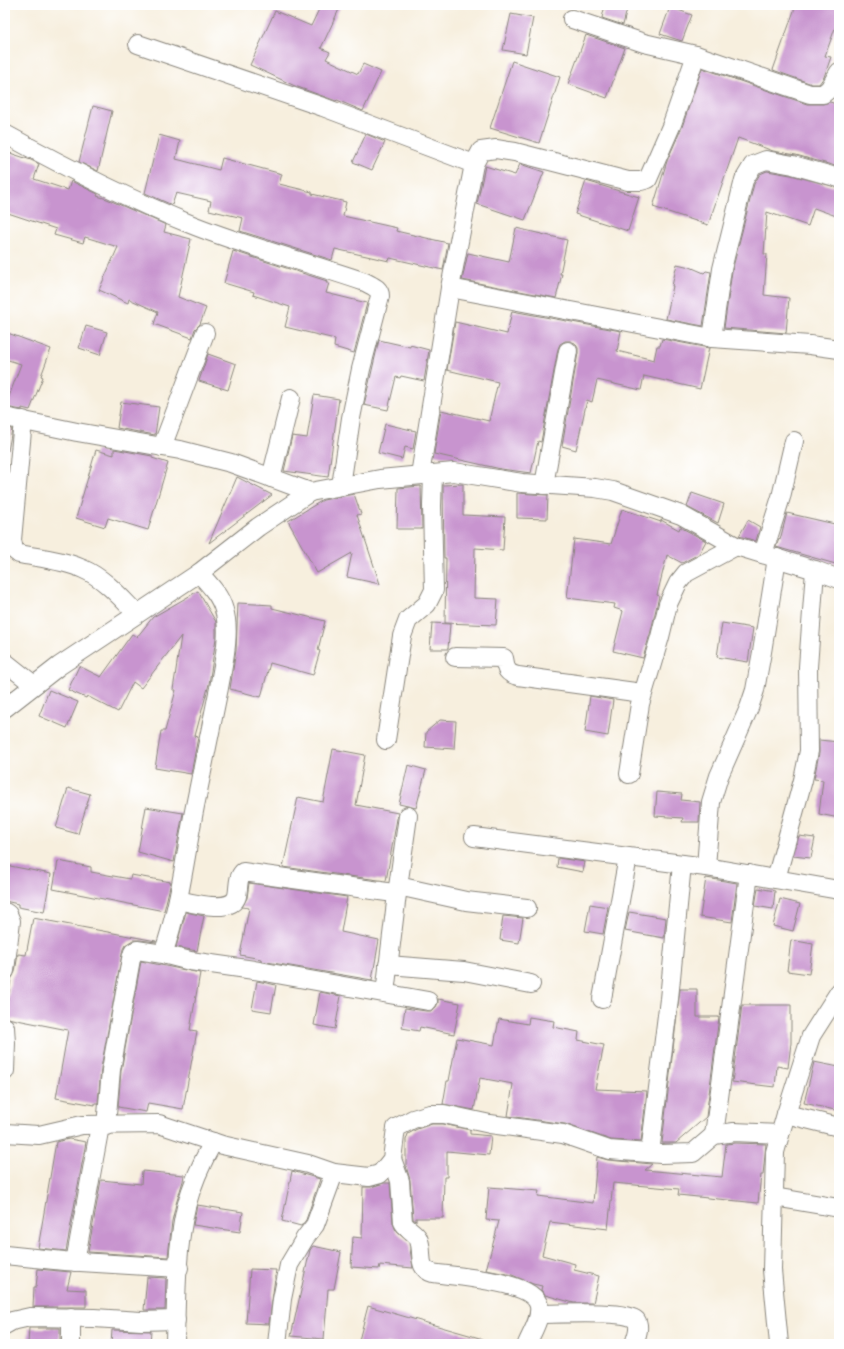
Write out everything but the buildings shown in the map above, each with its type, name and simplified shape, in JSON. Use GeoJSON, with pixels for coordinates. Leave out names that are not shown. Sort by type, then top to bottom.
{"type":"FeatureCollection","features":[{"type":"Feature","properties":{"kind":"street"},"geometry":{"type":"LineString","coordinates":[[572,18],[644,43],[696,55],[810,94],[823,94],[830,89],[839,72]]}},
{"type":"Feature","properties":{"kind":"street"},"geometry":{"type":"LineString","coordinates":[[138,44],[323,108],[474,164]]}},
{"type":"Feature","properties":{"kind":"street"},"geometry":{"type":"LineString","coordinates":[[386,740],[402,636],[408,620],[427,604],[434,590],[432,506],[427,475],[450,288],[474,164],[481,152],[496,149],[515,152],[628,181],[641,181],[648,179],[672,124],[696,55]]}},
{"type":"Feature","properties":{"kind":"street"},"geometry":{"type":"LineString","coordinates":[[5,134],[113,191],[190,224],[263,250],[365,282],[377,288],[380,292],[380,296],[361,369],[351,418],[341,486]]}},
{"type":"Feature","properties":{"kind":"street"},"geometry":{"type":"LineString","coordinates":[[712,338],[722,269],[744,180],[753,165],[766,160],[793,165],[839,178]]}},
{"type":"Feature","properties":{"kind":"street"},"geometry":{"type":"LineString","coordinates":[[450,288],[712,338],[810,345],[839,349]]}},
{"type":"Feature","properties":{"kind":"street"},"geometry":{"type":"LineString","coordinates":[[162,447],[205,333]]}},
{"type":"Feature","properties":{"kind":"street"},"geometry":{"type":"LineString","coordinates":[[544,484],[568,351]]}},
{"type":"Feature","properties":{"kind":"street"},"geometry":{"type":"LineString","coordinates":[[271,478],[291,398]]}},
{"type":"Feature","properties":{"kind":"street"},"geometry":{"type":"LineString","coordinates":[[5,417],[77,432],[180,450],[231,463],[310,492]]}},
{"type":"Feature","properties":{"kind":"street"},"geometry":{"type":"LineString","coordinates":[[23,420],[12,540],[14,550],[19,554],[64,563],[83,569],[111,588],[137,614]]}},
{"type":"Feature","properties":{"kind":"street"},"geometry":{"type":"LineString","coordinates":[[706,867],[711,802],[719,776],[749,708],[762,652],[770,556],[794,441]]}},
{"type":"Feature","properties":{"kind":"street"},"geometry":{"type":"LineString","coordinates":[[5,708],[58,666],[199,573],[258,527],[310,492],[380,479],[454,472],[522,483],[595,488],[612,491],[681,515],[736,546],[815,570],[839,579]]}},
{"type":"Feature","properties":{"kind":"street"},"geometry":{"type":"LineString","coordinates":[[629,774],[642,694],[658,643],[668,604],[678,583],[686,573],[736,546]]}},
{"type":"Feature","properties":{"kind":"street"},"geometry":{"type":"LineString","coordinates":[[776,879],[803,780],[809,751],[808,667],[815,570]]}},
{"type":"Feature","properties":{"kind":"street"},"geometry":{"type":"LineString","coordinates":[[163,954],[171,930],[178,900],[184,861],[224,658],[227,631],[225,610],[216,591],[199,573]]}},
{"type":"Feature","properties":{"kind":"street"},"geometry":{"type":"LineString","coordinates":[[455,657],[504,658],[506,668],[511,674],[518,676],[642,694]]}},
{"type":"Feature","properties":{"kind":"street"},"geometry":{"type":"LineString","coordinates":[[5,662],[34,686]]}},
{"type":"Feature","properties":{"kind":"street"},"geometry":{"type":"LineString","coordinates":[[385,993],[397,890],[408,816]]}},
{"type":"Feature","properties":{"kind":"street"},"geometry":{"type":"LineString","coordinates":[[474,837],[706,867],[839,890]]}},
{"type":"Feature","properties":{"kind":"street"},"geometry":{"type":"LineString","coordinates":[[602,999],[628,857]]}},
{"type":"Feature","properties":{"kind":"street"},"geometry":{"type":"LineString","coordinates":[[650,1153],[669,999],[682,864]]}},
{"type":"Feature","properties":{"kind":"street"},"geometry":{"type":"LineString","coordinates":[[178,900],[202,905],[224,906],[230,904],[237,896],[240,875],[243,872],[381,891],[397,890],[466,901],[527,908]]}},
{"type":"Feature","properties":{"kind":"street"},"geometry":{"type":"LineString","coordinates":[[714,1135],[749,874]]}},
{"type":"Feature","properties":{"kind":"street"},"geometry":{"type":"LineString","coordinates":[[5,912],[12,921],[5,971]]}},
{"type":"Feature","properties":{"kind":"street"},"geometry":{"type":"LineString","coordinates":[[75,1262],[103,1126],[111,1070],[131,959],[134,952],[137,950],[163,954],[428,1001]]}},
{"type":"Feature","properties":{"kind":"street"},"geometry":{"type":"LineString","coordinates":[[388,965],[464,971],[531,984]]}},
{"type":"Feature","properties":{"kind":"street"},"geometry":{"type":"LineString","coordinates":[[779,1344],[772,1270],[775,1152],[811,1036],[839,992]]}},
{"type":"Feature","properties":{"kind":"street"},"geometry":{"type":"LineString","coordinates":[[5,1027],[5,1072]]}},
{"type":"Feature","properties":{"kind":"street"},"geometry":{"type":"LineString","coordinates":[[527,1344],[539,1314],[538,1304],[530,1293],[517,1287],[496,1282],[433,1274],[427,1271],[422,1264],[420,1245],[417,1237],[405,1227],[403,1222],[400,1181],[392,1159],[396,1128],[413,1119],[430,1114],[444,1114],[490,1124],[563,1134],[609,1150],[661,1154],[693,1153],[714,1135],[734,1132],[780,1134]]}},
{"type":"Feature","properties":{"kind":"street"},"geometry":{"type":"LineString","coordinates":[[786,1114],[839,1127]]}},
{"type":"Feature","properties":{"kind":"street"},"geometry":{"type":"LineString","coordinates":[[5,1133],[39,1135],[82,1125],[103,1126],[159,1124],[213,1142],[308,1164],[334,1173],[370,1177],[380,1174],[392,1159]]}},
{"type":"Feature","properties":{"kind":"street"},"geometry":{"type":"LineString","coordinates":[[175,1344],[180,1251],[186,1207],[201,1164],[213,1142]]}},
{"type":"Feature","properties":{"kind":"street"},"geometry":{"type":"LineString","coordinates":[[277,1344],[282,1299],[289,1265],[305,1238],[315,1225],[334,1173]]}},
{"type":"Feature","properties":{"kind":"street"},"geometry":{"type":"LineString","coordinates":[[774,1197],[839,1208]]}},
{"type":"Feature","properties":{"kind":"street"},"geometry":{"type":"LineString","coordinates":[[5,1255],[75,1262],[179,1268]]}},
{"type":"Feature","properties":{"kind":"street"},"geometry":{"type":"LineString","coordinates":[[539,1314],[610,1314],[627,1316],[635,1319],[638,1324],[638,1332],[634,1344]]}},
{"type":"Feature","properties":{"kind":"street"},"geometry":{"type":"LineString","coordinates":[[5,1325],[12,1321],[30,1316],[141,1321],[176,1320]]}},
{"type":"Feature","properties":{"kind":"street"},"geometry":{"type":"LineString","coordinates":[[71,1317],[71,1344]]}}]}
